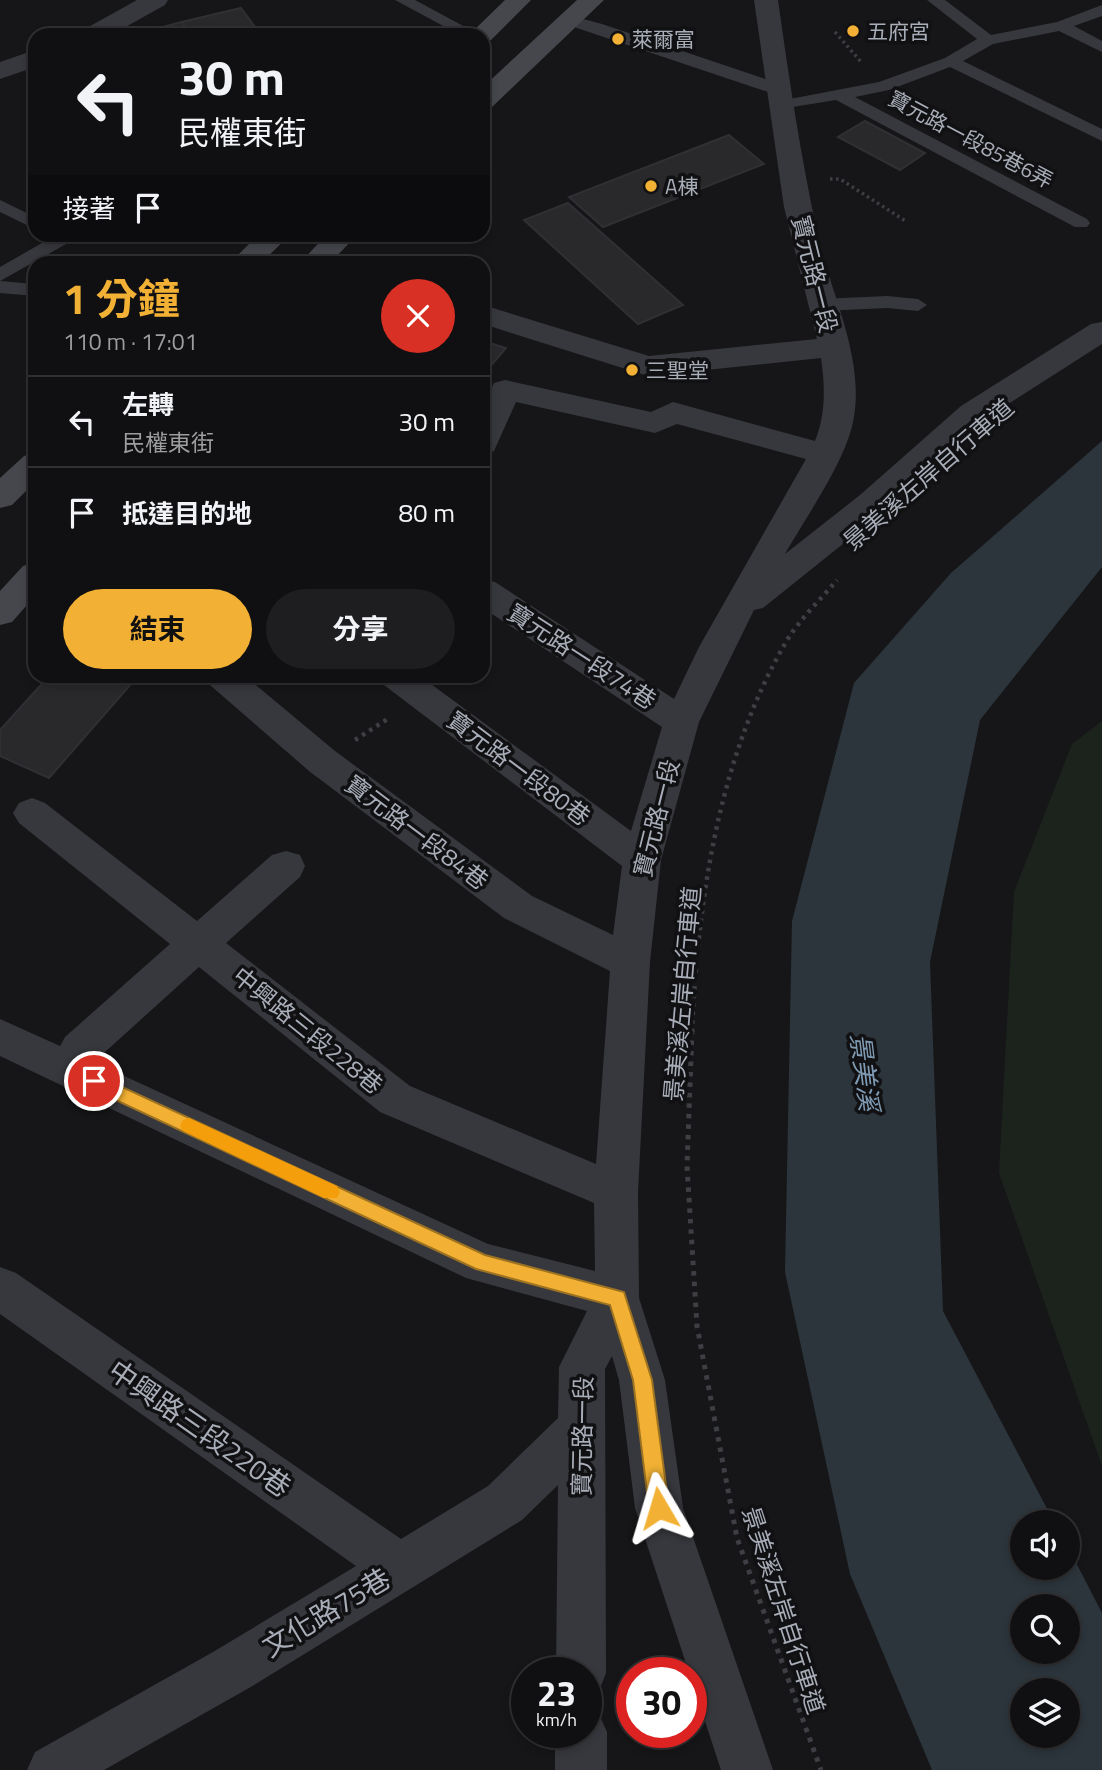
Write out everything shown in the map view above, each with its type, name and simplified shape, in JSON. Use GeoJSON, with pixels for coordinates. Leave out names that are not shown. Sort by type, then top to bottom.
{"type":"FeatureCollection","features":[{"type":"Feature","properties":{"kind":"street"},"geometry":{"type":"LineString","coordinates":[[105,28],[156,0]]}},
{"type":"Feature","properties":{"kind":"street"},"geometry":{"type":"LineString","coordinates":[[489,28],[519,0]]}},
{"type":"Feature","properties":{"kind":"street"},"geometry":{"type":"LineString","coordinates":[[490,94],[592,0]]}},
{"type":"Feature","properties":{"kind":"street","name":"寶元路一段"},"geometry":{"type":"LineString","coordinates":[[581,1657],[582,1367],[617,1298],[616,1192],[630,962],[642,860],[681,722],[735,612],[825,454],[838,420],[838,380],[833,347],[794,179],[779,98],[766,0]]}},
{"type":"Feature","properties":{"kind":"street"},"geometry":{"type":"LineString","coordinates":[[2,69],[28,60]]}},
{"type":"Feature","properties":{"kind":"street"},"geometry":{"type":"LineString","coordinates":[[251,256],[268,242]]}},
{"type":"Feature","properties":{"kind":"street"},"geometry":{"type":"LineString","coordinates":[[322,256],[336,242]]}},
{"type":"Feature","properties":{"kind":"street"},"geometry":{"type":"LineString","coordinates":[[490,316],[648,366],[833,347]]}},
{"type":"Feature","properties":{"kind":"street"},"geometry":{"type":"LineString","coordinates":[[735,612],[872,503],[972,413],[1102,331]]}},
{"type":"Feature","properties":{"kind":"street"},"geometry":{"type":"LineString","coordinates":[[490,427],[505,390],[655,424],[673,412],[825,454]]}},
{"type":"Feature","properties":{"kind":"street"},"geometry":{"type":"LineString","coordinates":[[0,497],[28,471]]}},
{"type":"Feature","properties":{"kind":"street"},"geometry":{"type":"LineString","coordinates":[[0,613],[28,581]]}},
{"type":"Feature","properties":{"kind":"street","name":"寶元路一段74巷"},"geometry":{"type":"LineString","coordinates":[[490,596],[681,722]]}},
{"type":"Feature","properties":{"kind":"street","name":"寶元路一段84巷"},"geometry":{"type":"LineString","coordinates":[[230,683],[322,761],[518,907],[630,962]]}},
{"type":"Feature","properties":{"kind":"street","name":"寶元路一段80巷"},"geometry":{"type":"LineString","coordinates":[[410,685],[642,860]]}},
{"type":"Feature","properties":{"kind":"street","name":"中興路三段228巷"},"geometry":{"type":"LineString","coordinates":[[32,813],[395,1099],[616,1192]]}},
{"type":"Feature","properties":{"kind":"street"},"geometry":{"type":"LineString","coordinates":[[70,1070],[79,1049],[286,866]]}},
{"type":"Feature","properties":{"kind":"street"},"geometry":{"type":"LineString","coordinates":[[0,1037],[482,1263],[617,1298],[642,1380],[659,1508],[747,1770]]}},
{"type":"Feature","properties":{"kind":"street","name":"中興路三段220巷"},"geometry":{"type":"LineString","coordinates":[[0,1288],[399,1567]]}},
{"type":"Feature","properties":{"kind":"street","name":"文化路75巷"},"geometry":{"type":"LineString","coordinates":[[53,1770],[231,1670],[505,1503],[581,1429]]}},
{"type":"Feature","properties":{"kind":"street"},"geometry":{"type":"LineString","coordinates":[[581,1748],[581,1770]]}},
{"type":"Feature","properties":{"kind":"lane"},"geometry":{"type":"LineString","coordinates":[[403,0],[458,28]]}},
{"type":"Feature","properties":{"kind":"lane"},"geometry":{"type":"LineString","coordinates":[[935,0],[988,40]]}},
{"type":"Feature","properties":{"kind":"lane"},"geometry":{"type":"LineString","coordinates":[[1087,0],[1102,9]]}},
{"type":"Feature","properties":{"kind":"lane"},"geometry":{"type":"LineString","coordinates":[[568,20],[596,27],[779,98],[839,94],[883,86],[951,61],[988,40],[1061,26],[1102,9]]}},
{"type":"Feature","properties":{"kind":"lane"},"geometry":{"type":"LineString","coordinates":[[1061,26],[1102,47]]}},
{"type":"Feature","properties":{"kind":"lane"},"geometry":{"type":"LineString","coordinates":[[951,61],[1102,136]]}},
{"type":"Feature","properties":{"kind":"lane","name":"寶元路一段85巷6弄"},"geometry":{"type":"LineString","coordinates":[[839,94],[1081,223]]}},
{"type":"Feature","properties":{"kind":"lane"},"geometry":{"type":"LineString","coordinates":[[0,205],[28,220]]}},
{"type":"Feature","properties":{"kind":"lane"},"geometry":{"type":"LineString","coordinates":[[28,256],[50,242]]}},
{"type":"Feature","properties":{"kind":"lane"},"geometry":{"type":"LineString","coordinates":[[0,275],[28,256]]}},
{"type":"Feature","properties":{"kind":"lane"},"geometry":{"type":"LineString","coordinates":[[0,286],[28,289]]}},
{"type":"Feature","properties":{"kind":"lane"},"geometry":{"type":"LineString","coordinates":[[822,305],[887,302],[918,305]]}},
{"type":"Feature","properties":{"kind":"path"},"geometry":{"type":"LineString","coordinates":[[835,32],[883,86]]}},
{"type":"Feature","properties":{"kind":"path"},"geometry":{"type":"LineString","coordinates":[[794,179],[840,179],[907,222]]}},
{"type":"Feature","properties":{"kind":"path","name":"景美溪左岸自行車道"},"geometry":{"type":"LineString","coordinates":[[821,1770],[737,1538],[697,1326],[687,1166],[694,992],[715,833],[740,737],[790,636],[840,576]]}},
{"type":"Feature","properties":{"kind":"path"},"geometry":{"type":"LineString","coordinates":[[322,761],[410,685]]}},
{"type":"Feature","properties":{"kind":"shaded area"},"geometry":{"type":"Polygon","coordinates":[[[1102,721],[1102,1466],[999,1173],[1014,892],[1072,744],[1102,721]]]}},
{"type":"Feature","properties":{"kind":"water","name":"景美溪"},"geometry":{"type":"Polygon","coordinates":[[[1102,441],[1102,567],[980,720],[930,962],[943,1311],[1048,1510],[1010,1510],[1010,1580],[1080,1580],[1080,1570],[1102,1613],[1102,1770],[932,1770],[850,1574],[785,1272],[792,921],[854,683],[951,573],[1102,441]]]}},
{"type":"Feature","properties":{"kind":"building"},"geometry":{"type":"Polygon","coordinates":[[[241,8],[256,28],[186,28],[182,22],[241,8]]]}},
{"type":"Feature","properties":{"kind":"building"},"geometry":{"type":"Polygon","coordinates":[[[182,22],[186,28],[159,28],[182,22]]]}},
{"type":"Feature","properties":{"kind":"building"},"geometry":{"type":"Polygon","coordinates":[[[865,121],[925,153],[900,170],[838,137],[865,121]]]}},
{"type":"Feature","properties":{"kind":"building","name":"A棟"},"geometry":{"type":"Polygon","coordinates":[[[729,135],[764,164],[603,227],[569,197],[729,135]]]}},
{"type":"Feature","properties":{"kind":"building"},"geometry":{"type":"Polygon","coordinates":[[[568,203],[683,305],[638,324],[524,220],[568,203]]]}},
{"type":"Feature","properties":{"kind":"building"},"geometry":{"type":"Polygon","coordinates":[[[490,343],[506,348],[490,367],[490,343]]]}},
{"type":"Feature","properties":{"kind":"building"},"geometry":{"type":"Polygon","coordinates":[[[43,683],[132,683],[49,778],[0,756],[0,730],[43,683]]]}},
{"type":"Feature","properties":{"kind":"slow traffic"},"geometry":{"type":"LineString","coordinates":[[189,1126],[331,1192]]}},
{"type":"Feature","properties":{"kind":"place","name":"五府宮"},"geometry":{"type":"Point","coordinates":[853,31]}},
{"type":"Feature","properties":{"kind":"place","name":"萊爾富"},"geometry":{"type":"Point","coordinates":[618,39]}},
{"type":"Feature","properties":{"kind":"place","name":"A棟"},"geometry":{"type":"Point","coordinates":[651,186]}},
{"type":"Feature","properties":{"kind":"place","name":"三聖堂"},"geometry":{"type":"Point","coordinates":[632,370]}},
{"type":"Feature","properties":{"kind":"route"},"geometry":{"type":"LineString","coordinates":[[94,1081],[482,1263],[617,1298],[642,1380],[659,1508]]}}]}
